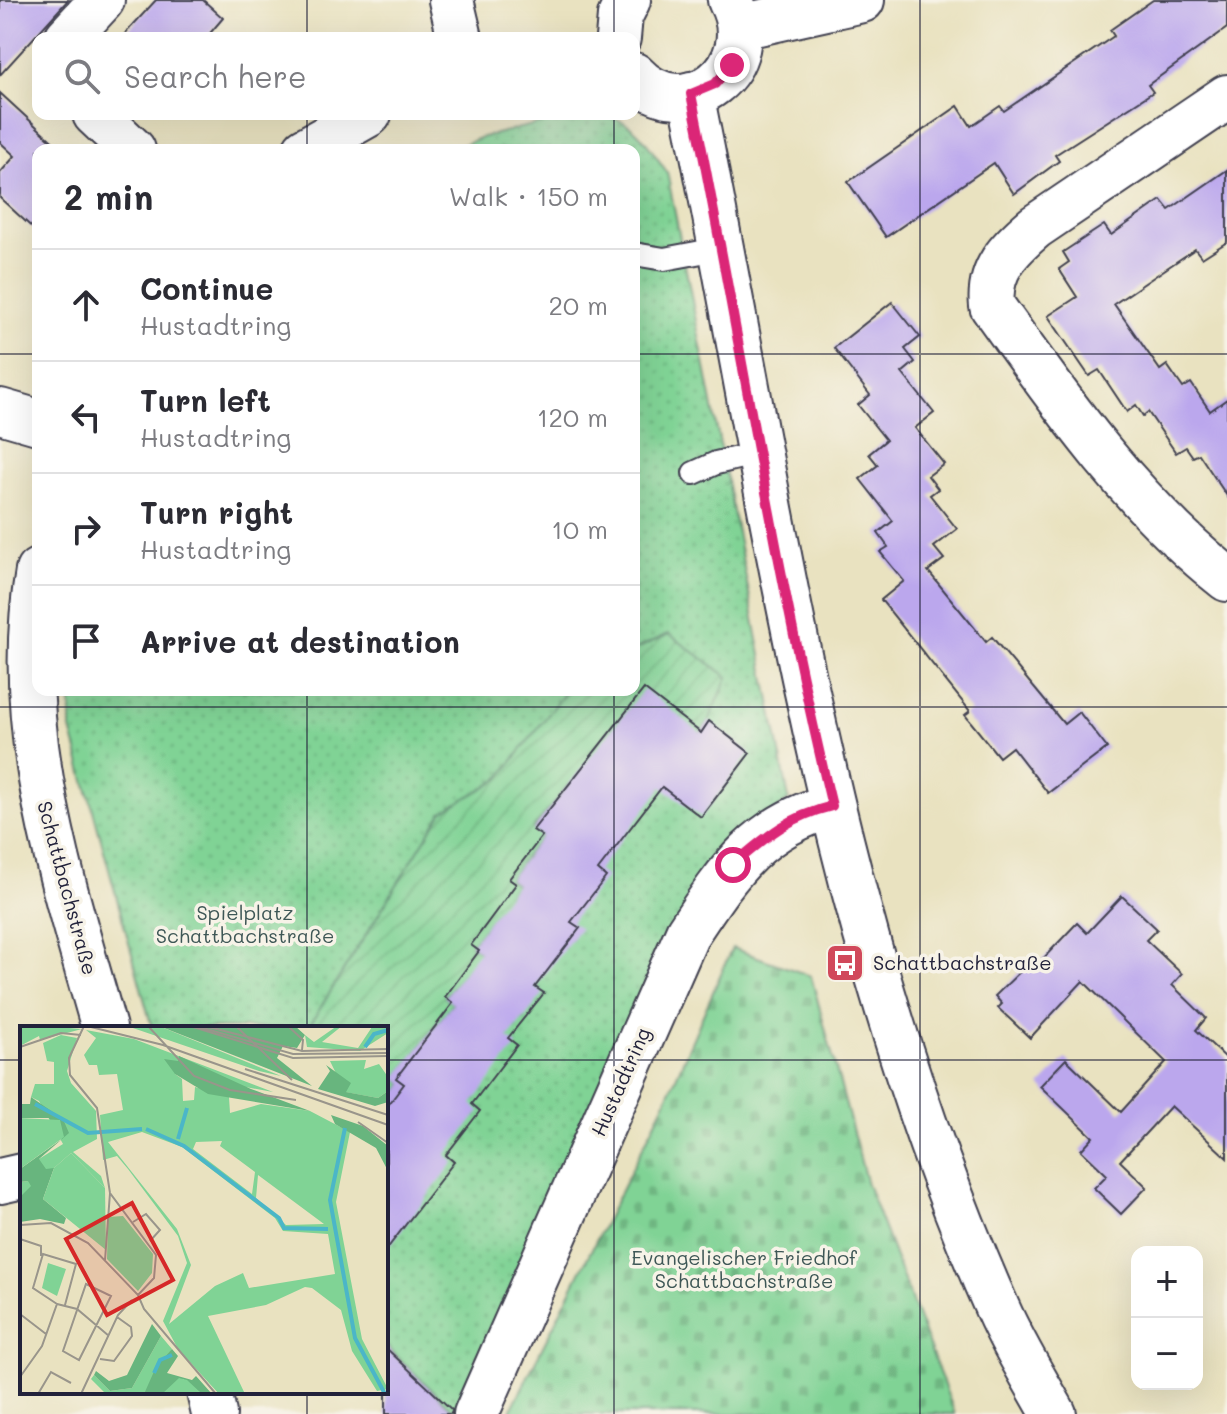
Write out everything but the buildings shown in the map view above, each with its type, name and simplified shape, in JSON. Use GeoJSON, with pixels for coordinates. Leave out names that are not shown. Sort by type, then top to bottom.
{"type":"FeatureCollection","features":[{"type":"Feature","properties":{"kind":"street"},"geometry":{"type":"LineString","coordinates":[[73,32],[102,0]]}},
{"type":"Feature","properties":{"kind":"street"},"geometry":{"type":"LineString","coordinates":[[451,0],[459,32]]}},
{"type":"Feature","properties":{"kind":"street"},"geometry":{"type":"LineString","coordinates":[[619,32],[620,16],[628,0]]}},
{"type":"Feature","properties":{"kind":"street"},"geometry":{"type":"LineString","coordinates":[[640,79],[663,93],[691,94],[715,84],[725,75],[738,53],[735,13],[862,0]]}},
{"type":"Feature","properties":{"kind":"street"},"geometry":{"type":"LineString","coordinates":[[691,94],[723,248],[800,674],[832,806],[918,1110],[1000,1313],[1054,1414]]}},
{"type":"Feature","properties":{"kind":"street"},"geometry":{"type":"LineString","coordinates":[[1227,97],[1035,227],[1013,246],[990,286],[992,306],[1078,427],[1166,523],[1227,579]]}},
{"type":"Feature","properties":{"kind":"street"},"geometry":{"type":"LineString","coordinates":[[101,120],[127,144]]}},
{"type":"Feature","properties":{"kind":"street"},"geometry":{"type":"LineString","coordinates":[[316,144],[358,120]]}},
{"type":"Feature","properties":{"kind":"street"},"geometry":{"type":"LineString","coordinates":[[0,411],[32,420]]}},
{"type":"Feature","properties":{"kind":"street","name":"Schattbachstraße"},"geometry":{"type":"LineString","coordinates":[[32,624],[17,750],[64,889],[103,1026]]}},
{"type":"Feature","properties":{"kind":"street","name":"Hustadtring"},"geometry":{"type":"LineString","coordinates":[[476,1414],[688,932],[733,865],[772,832],[799,815],[832,806]]}},
{"type":"Feature","properties":{"kind":"street"},"geometry":{"type":"LineString","coordinates":[[0,1181],[20,1176]]}},
{"type":"Feature","properties":{"kind":"street"},"geometry":{"type":"LineString","coordinates":[[209,1394],[214,1414]]}},
{"type":"Feature","properties":{"kind":"lane"},"geometry":{"type":"LineString","coordinates":[[640,255],[664,259],[723,248]]}},
{"type":"Feature","properties":{"kind":"lane"},"geometry":{"type":"LineString","coordinates":[[694,473],[716,463],[759,453]]}},
{"type":"Feature","properties":{"kind":"green space","name":"Spielplatz Schattbachstraße"},"geometry":{"type":"Polygon","coordinates":[[[553,120],[619,120],[640,135],[667,172],[789,799],[728,852],[455,1412],[388,1348],[388,1026],[151,1026],[71,729],[71,696],[640,696],[640,144],[466,144],[553,120]]]}},
{"type":"Feature","properties":{"kind":"green space"},"geometry":{"type":"Polygon","coordinates":[[[669,634],[728,677],[709,721],[695,741],[577,789],[569,784],[533,829],[542,836],[509,879],[517,885],[471,945],[480,952],[445,997],[453,1003],[397,1078],[404,1084],[388,1105],[388,1026],[312,1026],[311,1023],[442,812],[499,779],[562,696],[640,696],[640,647],[669,634]]]}},
{"type":"Feature","properties":{"kind":"green space","name":"Evangelischer Friedhof Schattbachstraße"},"geometry":{"type":"Polygon","coordinates":[[[732,948],[811,976],[867,1184],[955,1414],[509,1414],[664,1105],[732,948]]]}},
{"type":"Feature","properties":{"kind":"place","name":"Schattbachstraße"},"geometry":{"type":"Point","coordinates":[845,963]}},
{"type":"Feature","properties":{"kind":"route"},"geometry":{"type":"LineString","coordinates":[[732,65],[715,84],[691,94],[723,248],[782,584],[832,806],[799,815],[772,832],[733,865]]}}]}
